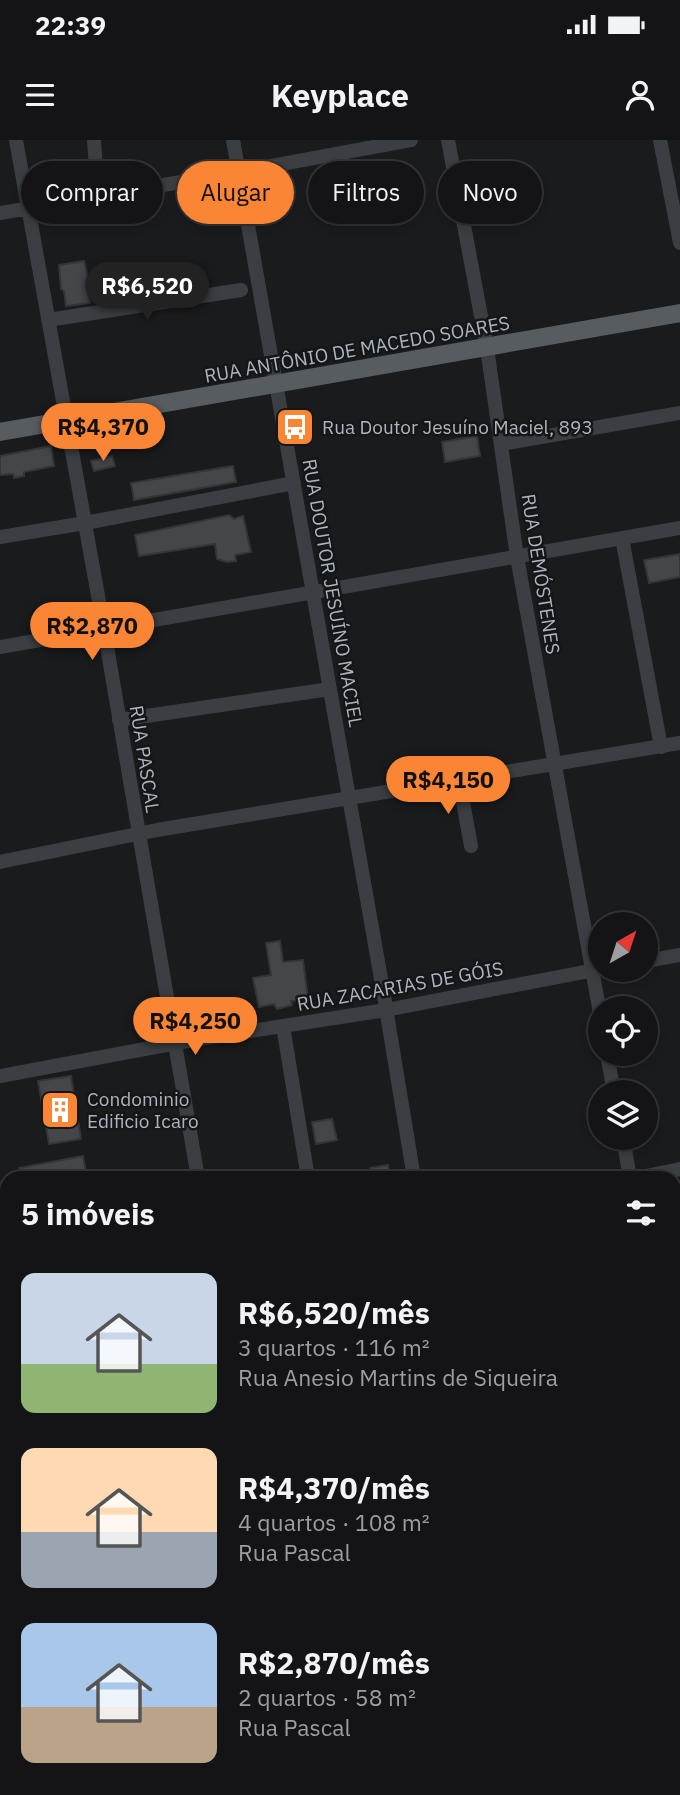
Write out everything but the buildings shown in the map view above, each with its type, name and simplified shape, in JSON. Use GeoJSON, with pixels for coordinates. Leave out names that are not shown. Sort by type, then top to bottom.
{"type":"FeatureCollection","features":[{"type":"Feature","properties":{"kind":"main road","name":"RUA ANTÔNIO DE MACEDO SOARES"},"geometry":{"type":"LineString","coordinates":[[0,432],[680,313]]}},
{"type":"Feature","properties":{"kind":"street","name":"RUA PASCAL"},"geometry":{"type":"LineString","coordinates":[[16,140],[21,168]]}},
{"type":"Feature","properties":{"kind":"street"},"geometry":{"type":"LineString","coordinates":[[94,140],[96,161]]}},
{"type":"Feature","properties":{"kind":"street","name":"RUA DOUTOR JESUÍNO MACIEL"},"geometry":{"type":"LineString","coordinates":[[233,140],[237,161]]}},
{"type":"Feature","properties":{"kind":"street"},"geometry":{"type":"LineString","coordinates":[[294,162],[411,140]]}},
{"type":"Feature","properties":{"kind":"street","name":"RUA DEMÓSTENES"},"geometry":{"type":"LineString","coordinates":[[448,140],[487,348],[517,557],[553,765],[588,931]]}},
{"type":"Feature","properties":{"kind":"street"},"geometry":{"type":"LineString","coordinates":[[660,140],[680,243]]}},
{"type":"Feature","properties":{"kind":"street"},"geometry":{"type":"LineString","coordinates":[[0,213],[21,208]]}},
{"type":"Feature","properties":{"kind":"street","name":"RUA PASCAL"},"geometry":{"type":"LineString","coordinates":[[31,224],[197,1171]]}},
{"type":"Feature","properties":{"kind":"street","name":"RUA DOUTOR JESUÍNO MACIEL"},"geometry":{"type":"LineString","coordinates":[[248,224],[413,1171]]}},
{"type":"Feature","properties":{"kind":"street"},"geometry":{"type":"LineString","coordinates":[[48,320],[241,290]]}},
{"type":"Feature","properties":{"kind":"street"},"geometry":{"type":"LineString","coordinates":[[502,444],[680,412]]}},
{"type":"Feature","properties":{"kind":"street"},"geometry":{"type":"LineString","coordinates":[[0,537],[294,483]]}},
{"type":"Feature","properties":{"kind":"street"},"geometry":{"type":"LineString","coordinates":[[0,647],[680,528]]}},
{"type":"Feature","properties":{"kind":"street"},"geometry":{"type":"LineString","coordinates":[[622,538],[661,747]]}},
{"type":"Feature","properties":{"kind":"street"},"geometry":{"type":"LineString","coordinates":[[119,720],[330,689]]}},
{"type":"Feature","properties":{"kind":"street"},"geometry":{"type":"LineString","coordinates":[[0,862],[138,834],[680,743]]}},
{"type":"Feature","properties":{"kind":"street"},"geometry":{"type":"LineString","coordinates":[[459,780],[471,846]]}},
{"type":"Feature","properties":{"kind":"street"},"geometry":{"type":"LineString","coordinates":[[658,959],[680,955]]}},
{"type":"Feature","properties":{"kind":"street","name":"RUA ZACARIAS DE GÓIS"},"geometry":{"type":"LineString","coordinates":[[0,1076],[386,1010],[588,971]]}},
{"type":"Feature","properties":{"kind":"street"},"geometry":{"type":"LineString","coordinates":[[283,1026],[307,1171]]}},
{"type":"Feature","properties":{"kind":"street"},"geometry":{"type":"LineString","coordinates":[[625,1150],[629,1171]]}},
{"type":"Feature","properties":{"kind":"place","name":"Rua Doutor Jesuíno Maciel, 893"},"geometry":{"type":"Point","coordinates":[295,427]}},
{"type":"Feature","properties":{"kind":"place","name":"Condominio Edificio Icaro"},"geometry":{"type":"Point","coordinates":[60,1110]}}]}
